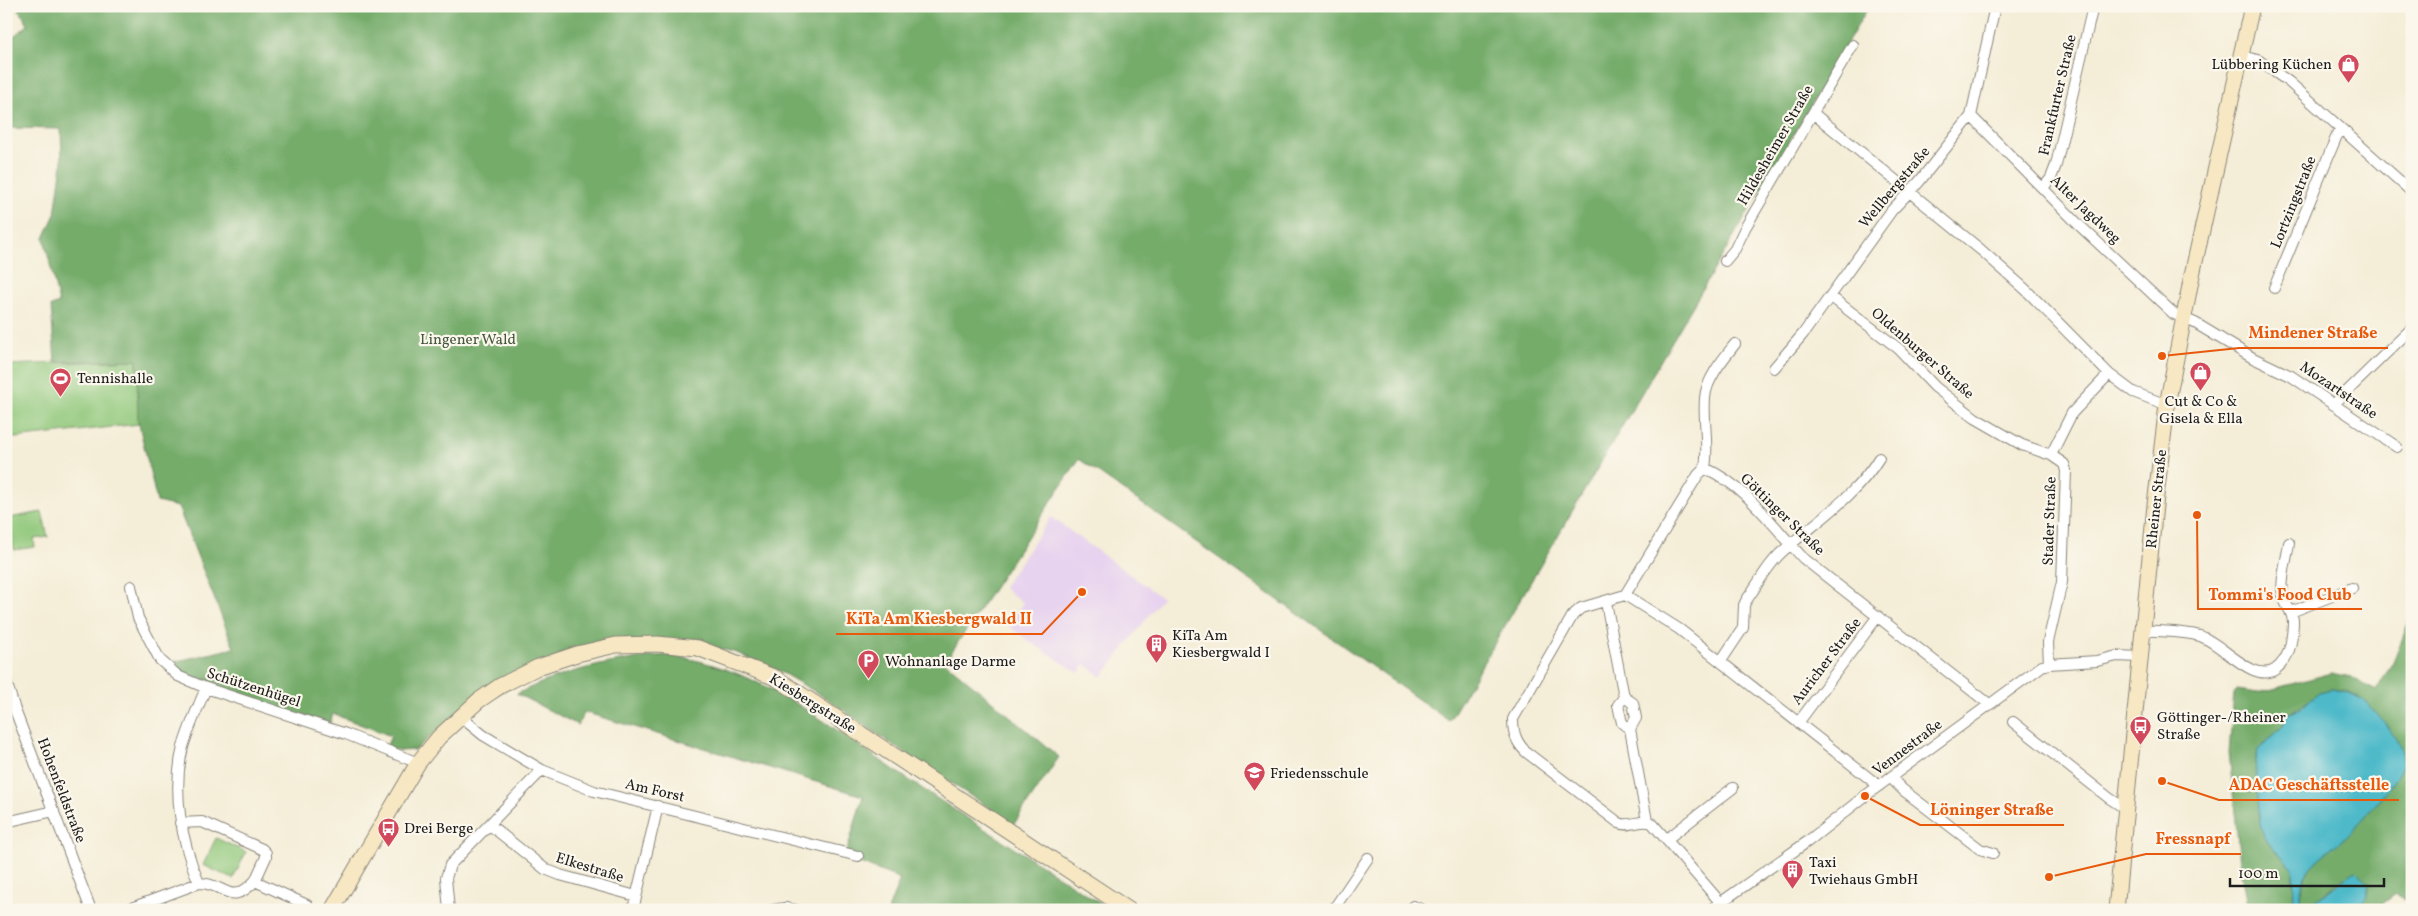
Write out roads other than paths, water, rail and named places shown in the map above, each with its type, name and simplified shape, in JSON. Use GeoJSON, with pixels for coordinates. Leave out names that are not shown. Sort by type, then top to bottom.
{"type":"FeatureCollection","features":[{"type":"Feature","properties":{"kind":"street","name":"Wellbergstraße"},"geometry":{"type":"LineString","coordinates":[[1774,368],[1803,334],[1870,238],[1971,116],[1995,6]]}},
{"type":"Feature","properties":{"kind":"street","name":"Frankfurter Straße"},"geometry":{"type":"LineString","coordinates":[[2043,188],[2051,178],[2056,166],[2093,6]]}},
{"type":"Feature","properties":{"kind":"street","name":"Rheiner Straße"},"geometry":{"type":"LineString","coordinates":[[2116,910],[2166,405],[2252,6]]}},
{"type":"Feature","properties":{"kind":"street","name":"Hildesheimer Straße"},"geometry":{"type":"LineString","coordinates":[[1725,261],[1735,249],[1745,228],[1814,114],[1822,94],[1853,45]]}},
{"type":"Feature","properties":{"kind":"street"},"geometry":{"type":"LineString","coordinates":[[2241,56],[2258,60],[2271,68],[2412,192]]}},
{"type":"Feature","properties":{"kind":"street"},"geometry":{"type":"LineString","coordinates":[[1814,114],[2024,289],[2109,374],[2133,392],[2166,405]]}},
{"type":"Feature","properties":{"kind":"street","name":"Alter Jagdweg"},"geometry":{"type":"LineString","coordinates":[[1971,116],[2161,303],[2184,319]]}},
{"type":"Feature","properties":{"kind":"street","name":"Lortzingstraße"},"geometry":{"type":"LineString","coordinates":[[2274,288],[2340,128]]}},
{"type":"Feature","properties":{"kind":"street","name":"Oldenburger Straße"},"geometry":{"type":"LineString","coordinates":[[1830,296],[1892,342],[1935,387],[1975,418],[2002,436],[2051,455]]}},
{"type":"Feature","properties":{"kind":"street","name":"Mozartstraße"},"geometry":{"type":"LineString","coordinates":[[2184,319],[2195,323],[2253,358],[2291,376],[2397,447]]}},
{"type":"Feature","properties":{"kind":"street"},"geometry":{"type":"LineString","coordinates":[[2334,404],[2412,328]]}},
{"type":"Feature","properties":{"kind":"street"},"geometry":{"type":"LineString","coordinates":[[1647,821],[1626,826],[1619,823],[1526,752],[1518,744],[1513,728],[1513,719],[1573,615],[1581,608],[1625,595],[1698,475],[1706,468],[1704,397],[1722,362],[1735,344]]}},
{"type":"Feature","properties":{"kind":"street","name":"Stader Straße"},"geometry":{"type":"LineString","coordinates":[[2049,664],[2048,642],[2062,582],[2066,471],[2064,464],[2051,455],[2072,413],[2109,374]]}},
{"type":"Feature","properties":{"kind":"street"},"geometry":{"type":"LineString","coordinates":[[1721,661],[1743,628],[1746,601],[1775,559],[1839,506],[1864,480],[1879,458]]}},
{"type":"Feature","properties":{"kind":"street","name":"Göttinger Straße"},"geometry":{"type":"LineString","coordinates":[[1706,468],[1724,478],[1743,493],[1783,533],[1803,558],[1989,704]]}},
{"type":"Feature","properties":{"kind":"street"},"geometry":{"type":"LineString","coordinates":[[2143,630],[2201,637],[2215,644],[2248,668],[2260,673],[2272,672],[2287,658],[2293,627],[2291,612],[2283,595],[2289,543]]}},
{"type":"Feature","properties":{"kind":"street","name":"Schützenhügel"},"geometry":{"type":"LineString","coordinates":[[130,586],[138,618],[160,660],[178,676],[206,688],[346,734],[418,763]]}},
{"type":"Feature","properties":{"kind":"street"},"geometry":{"type":"LineString","coordinates":[[2291,612],[2352,588]]}},
{"type":"Feature","properties":{"kind":"street"},"geometry":{"type":"LineString","coordinates":[[1625,595],[1679,629],[1786,711],[1798,724],[1879,786]]}},
{"type":"Feature","properties":{"kind":"street"},"geometry":{"type":"LineString","coordinates":[[1606,602],[1624,697],[1633,703],[1636,718],[1630,730],[1647,821],[1667,839],[1720,902]]}},
{"type":"Feature","properties":{"kind":"street","name":"Auricher Straße"},"geometry":{"type":"LineString","coordinates":[[1798,724],[1878,616]]}},
{"type":"Feature","properties":{"kind":"street","name":"Kiesbergstraße"},"geometry":{"type":"LineString","coordinates":[[332,910],[418,763],[439,737],[478,701],[500,686],[538,667],[577,654],[616,645],[657,644],[698,648],[776,678],[1129,910]]}},
{"type":"Feature","properties":{"kind":"street"},"geometry":{"type":"LineString","coordinates":[[2049,664],[2097,661],[2117,656],[2140,657]]}},
{"type":"Feature","properties":{"kind":"street","name":"Vennestraße"},"geometry":{"type":"LineString","coordinates":[[1710,910],[1807,842],[1989,704],[2049,664]]}},
{"type":"Feature","properties":{"kind":"street","name":"Hohenfeldstraße"},"geometry":{"type":"LineString","coordinates":[[6,681],[11,712],[54,811],[91,910]]}},
{"type":"Feature","properties":{"kind":"street"},"geometry":{"type":"LineString","coordinates":[[199,883],[180,823],[180,762],[189,730],[206,688]]}},
{"type":"Feature","properties":{"kind":"street"},"geometry":{"type":"LineString","coordinates":[[1624,697],[1618,705],[1622,723],[1630,730]]}},
{"type":"Feature","properties":{"kind":"street","name":"Am Forst"},"geometry":{"type":"LineString","coordinates":[[460,718],[483,735],[542,770],[594,791],[858,856]]}},
{"type":"Feature","properties":{"kind":"street"},"geometry":{"type":"LineString","coordinates":[[2013,722],[2109,798],[2126,809]]}},
{"type":"Feature","properties":{"kind":"street"},"geometry":{"type":"LineString","coordinates":[[449,910],[446,871],[542,770]]}},
{"type":"Feature","properties":{"kind":"street"},"geometry":{"type":"LineString","coordinates":[[1891,778],[1903,790],[1980,849],[1993,853]]}},
{"type":"Feature","properties":{"kind":"street"},"geometry":{"type":"LineString","coordinates":[[1667,839],[1733,788]]}},
{"type":"Feature","properties":{"kind":"street"},"geometry":{"type":"LineString","coordinates":[[633,910],[658,806]]}},
{"type":"Feature","properties":{"kind":"street"},"geometry":{"type":"LineString","coordinates":[[6,822],[54,811]]}},
{"type":"Feature","properties":{"kind":"street"},"geometry":{"type":"LineString","coordinates":[[126,910],[199,883],[207,883],[227,893],[236,894],[242,893],[254,881],[266,857],[266,853],[262,849],[202,822],[180,823]]}},
{"type":"Feature","properties":{"kind":"street","name":"Elkestraße"},"geometry":{"type":"LineString","coordinates":[[490,825],[545,869],[560,876],[636,896]]}},
{"type":"Feature","properties":{"kind":"street"},"geometry":{"type":"LineString","coordinates":[[1334,910],[1368,858]]}},
{"type":"Feature","properties":{"kind":"street"},"geometry":{"type":"LineString","coordinates":[[254,881],[307,905]]}},
{"type":"Feature","properties":{"kind":"street"},"geometry":{"type":"LineString","coordinates":[[1413,906],[1423,910]]}},
{"type":"Feature","properties":{"kind":"street"},"geometry":{"type":"LineString","coordinates":[[773,910],[785,908],[796,910]]}},
{"type":"Feature","properties":{"kind":"water"},"geometry":{"type":"Polygon","coordinates":[[[2332,689],[2341,690],[2368,704],[2396,739],[2403,759],[2396,777],[2368,814],[2311,867],[2305,875],[2300,894],[2301,906],[2316,900],[2356,871],[2369,884],[2366,898],[2351,910],[2294,910],[2293,869],[2264,837],[2260,825],[2255,760],[2258,750],[2282,727],[2288,714],[2302,707],[2319,692],[2332,689]]]}},
{"type":"Feature","properties":{"kind":"place","name":"Lübbering Küchen"},"geometry":{"type":"Point","coordinates":[2348,83]}},
{"type":"Feature","properties":{"kind":"place","name":"Mindener Straße"},"geometry":{"type":"Point","coordinates":[2162,356]}},
{"type":"Feature","properties":{"kind":"place","name":"Cut & Co & Gisela & Ella"},"geometry":{"type":"Point","coordinates":[2201,391]}},
{"type":"Feature","properties":{"kind":"place","name":"Tennishalle"},"geometry":{"type":"Point","coordinates":[61,397]}},
{"type":"Feature","properties":{"kind":"place","name":"Tommi's Food Club"},"geometry":{"type":"Point","coordinates":[2197,515]}},
{"type":"Feature","properties":{"kind":"place","name":"KiTa Am Kiesbergwald II"},"geometry":{"type":"Point","coordinates":[1082,592]}},
{"type":"Feature","properties":{"kind":"place","name":"KiTa Am Kiesbergwald I"},"geometry":{"type":"Point","coordinates":[1156,663]}},
{"type":"Feature","properties":{"kind":"place","name":"Wohnanlage Darme"},"geometry":{"type":"Point","coordinates":[869,680]}},
{"type":"Feature","properties":{"kind":"place","name":"Göttinger-/Rheiner Straße"},"geometry":{"type":"Point","coordinates":[2141,745]}},
{"type":"Feature","properties":{"kind":"place","name":"ADAC Geschäftsstelle"},"geometry":{"type":"Point","coordinates":[2162,781]}},
{"type":"Feature","properties":{"kind":"place","name":"Friedensschule"},"geometry":{"type":"Point","coordinates":[1254,792]}},
{"type":"Feature","properties":{"kind":"place","name":"Löninger Straße"},"geometry":{"type":"Point","coordinates":[1865,796]}},
{"type":"Feature","properties":{"kind":"place","name":"Drei Berge"},"geometry":{"type":"Point","coordinates":[388,847]}},
{"type":"Feature","properties":{"kind":"place","name":"Fressnapf"},"geometry":{"type":"Point","coordinates":[2049,877]}},
{"type":"Feature","properties":{"kind":"place","name":"Taxi Twiehaus GmbH"},"geometry":{"type":"Point","coordinates":[1793,890]}},
{"type":"Feature","properties":{"kind":"park label","name":"Lingener Wald"},"geometry":{"type":"Point","coordinates":[468,339]}}]}
